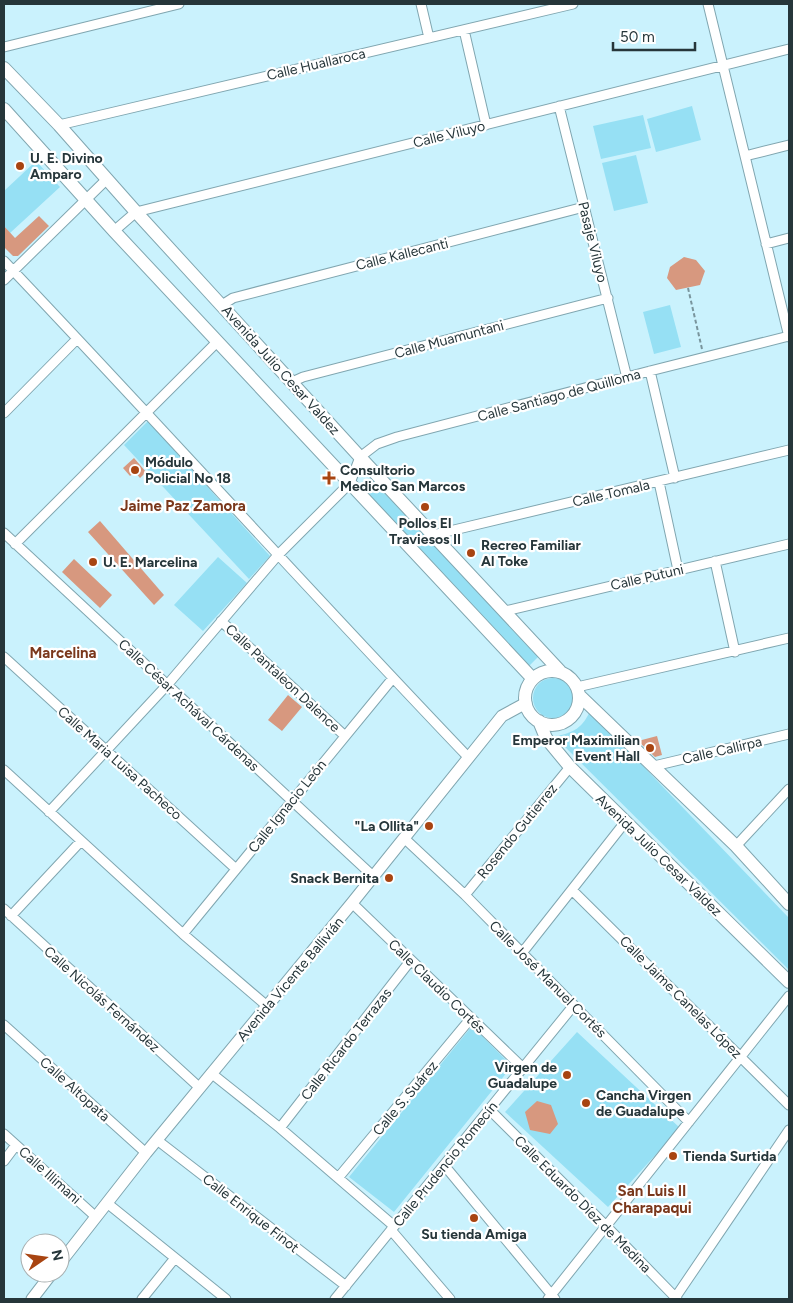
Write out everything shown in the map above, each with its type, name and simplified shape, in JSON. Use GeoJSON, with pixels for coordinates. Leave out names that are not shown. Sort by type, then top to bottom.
{"type":"FeatureCollection","features":[{"type":"Feature","properties":{"kind":"main road","name":"Avenida Julio Cesar Valdez"},"geometry":{"type":"LineString","coordinates":[[4,68],[59,125],[360,457],[560,671]]}},
{"type":"Feature","properties":{"kind":"main road","name":"Avenida Julio Cesar Valdez"},"geometry":{"type":"LineString","coordinates":[[4,109],[114,230],[533,679]]}},
{"type":"Feature","properties":{"kind":"main road"},"geometry":{"type":"LineString","coordinates":[[578,691],[579,704],[575,712],[563,722],[555,724],[539,721],[528,710],[526,690],[533,679],[541,673],[560,671],[572,679],[578,691],[736,846],[789,904]]}},
{"type":"Feature","properties":{"kind":"main road","name":"Avenida Julio Cesar Valdez"},"geometry":{"type":"LineString","coordinates":[[539,721],[546,738],[570,767],[789,982]]}},
{"type":"Feature","properties":{"kind":"street"},"geometry":{"type":"LineString","coordinates":[[4,47],[179,4]]}},
{"type":"Feature","properties":{"kind":"street"},"geometry":{"type":"LineString","coordinates":[[421,4],[429,38]]}},
{"type":"Feature","properties":{"kind":"street","name":"Calle Huallaroca"},"geometry":{"type":"LineString","coordinates":[[59,125],[573,4]]}},
{"type":"Feature","properties":{"kind":"street"},"geometry":{"type":"LineString","coordinates":[[708,4],[789,336]]}},
{"type":"Feature","properties":{"kind":"street"},"geometry":{"type":"LineString","coordinates":[[464,30],[486,125]]}},
{"type":"Feature","properties":{"kind":"street","name":"Calle Viluyo"},"geometry":{"type":"LineString","coordinates":[[114,230],[136,212],[789,50]]}},
{"type":"Feature","properties":{"kind":"street","name":"Pasaje Viluyo"},"geometry":{"type":"LineString","coordinates":[[559,106],[627,378]]}},
{"type":"Feature","properties":{"kind":"street"},"geometry":{"type":"LineString","coordinates":[[745,156],[789,145]]}},
{"type":"Feature","properties":{"kind":"street"},"geometry":{"type":"LineString","coordinates":[[4,280],[107,179]]}},
{"type":"Feature","properties":{"kind":"street","name":"Calle Kallecanti"},"geometry":{"type":"LineString","coordinates":[[222,304],[233,298],[584,207]]}},
{"type":"Feature","properties":{"kind":"street"},"geometry":{"type":"LineString","coordinates":[[766,244],[789,238]]}},
{"type":"Feature","properties":{"kind":"street"},"geometry":{"type":"LineString","coordinates":[[4,261],[469,758]]}},
{"type":"Feature","properties":{"kind":"street","name":"Calle Muamuntani"},"geometry":{"type":"LineString","coordinates":[[292,382],[303,377],[608,298]]}},
{"type":"Feature","properties":{"kind":"street","name":"Calle Santiago de Quilloma"},"geometry":{"type":"LineString","coordinates":[[360,457],[377,444],[397,437],[789,336]]}},
{"type":"Feature","properties":{"kind":"street"},"geometry":{"type":"LineString","coordinates":[[4,414],[76,340]]}},
{"type":"Feature","properties":{"kind":"street"},"geometry":{"type":"LineString","coordinates":[[15,544],[218,341]]}},
{"type":"Feature","properties":{"kind":"street"},"geometry":{"type":"LineString","coordinates":[[650,371],[675,478]]}},
{"type":"Feature","properties":{"kind":"street","name":"Calle Tomala"},"geometry":{"type":"LineString","coordinates":[[432,535],[789,450]]}},
{"type":"Feature","properties":{"kind":"street"},"geometry":{"type":"LineString","coordinates":[[50,812],[168,684],[278,555],[350,483],[360,457]]}},
{"type":"Feature","properties":{"kind":"street"},"geometry":{"type":"LineString","coordinates":[[658,482],[678,570]]}},
{"type":"Feature","properties":{"kind":"street","name":"Calle César Achával Cárdenas"},"geometry":{"type":"LineString","coordinates":[[5,536],[168,684],[374,876]]}},
{"type":"Feature","properties":{"kind":"street","name":"Calle Putuni"},"geometry":{"type":"LineString","coordinates":[[505,611],[789,544]]}},
{"type":"Feature","properties":{"kind":"street"},"geometry":{"type":"LineString","coordinates":[[715,561],[735,652]]}},
{"type":"Feature","properties":{"kind":"street","name":"Calle Pantaleon Dalence"},"geometry":{"type":"LineString","coordinates":[[221,621],[345,736]]}},
{"type":"Feature","properties":{"kind":"street"},"geometry":{"type":"LineString","coordinates":[[578,691],[789,638]]}},
{"type":"Feature","properties":{"kind":"street","name":"Calle Maria Luisa Pacheco"},"geometry":{"type":"LineString","coordinates":[[4,657],[236,869]]}},
{"type":"Feature","properties":{"kind":"street","name":"Calle Ignacio León"},"geometry":{"type":"LineString","coordinates":[[182,934],[393,678]]}},
{"type":"Feature","properties":{"kind":"street","name":"Avenida Vicente Ballivián"},"geometry":{"type":"LineString","coordinates":[[70,1250],[211,1073],[352,903],[502,716],[526,703]]}},
{"type":"Feature","properties":{"kind":"street","name":"Calle Callirpa"},"geometry":{"type":"LineString","coordinates":[[654,766],[789,734]]}},
{"type":"Feature","properties":{"kind":"street","name":"Rosendo Gutierrez"},"geometry":{"type":"LineString","coordinates":[[465,895],[570,767]]}},
{"type":"Feature","properties":{"kind":"street"},"geometry":{"type":"LineString","coordinates":[[4,770],[182,934],[267,1006]]}},
{"type":"Feature","properties":{"kind":"street"},"geometry":{"type":"LineString","coordinates":[[736,846],[789,789]]}},
{"type":"Feature","properties":{"kind":"street"},"geometry":{"type":"LineString","coordinates":[[522,953],[626,821]]}},
{"type":"Feature","properties":{"kind":"street","name":"Calle José Manuel Cortés"},"geometry":{"type":"LineString","coordinates":[[404,838],[465,895],[689,1122]]}},
{"type":"Feature","properties":{"kind":"street"},"geometry":{"type":"LineString","coordinates":[[11,916],[81,842]]}},
{"type":"Feature","properties":{"kind":"street","name":"Calle Jaime Canelas López"},"geometry":{"type":"LineString","coordinates":[[572,890],[789,1105]]}},
{"type":"Feature","properties":{"kind":"street","name":"Calle Claudio Cortés"},"geometry":{"type":"LineString","coordinates":[[352,903],[523,1068]]}},
{"type":"Feature","properties":{"kind":"street","name":"Calle Nicolás Fernández"},"geometry":{"type":"LineString","coordinates":[[4,910],[200,1088]]}},
{"type":"Feature","properties":{"kind":"street","name":"Calle Ricardo Terrazas"},"geometry":{"type":"LineString","coordinates":[[280,1128],[411,960]]}},
{"type":"Feature","properties":{"kind":"street"},"geometry":{"type":"LineString","coordinates":[[444,1165],[552,1298],[606,1226],[789,996]]}},
{"type":"Feature","properties":{"kind":"street","name":"Calle Prudencio Romecín"},"geometry":{"type":"LineString","coordinates":[[335,1299],[574,1005]]}},
{"type":"Feature","properties":{"kind":"street","name":"Calle S. Suárez"},"geometry":{"type":"LineString","coordinates":[[338,1178],[471,1018]]}},
{"type":"Feature","properties":{"kind":"street","name":"Calle Altopata"},"geometry":{"type":"LineString","coordinates":[[4,1025],[146,1154]]}},
{"type":"Feature","properties":{"kind":"street"},"geometry":{"type":"LineString","coordinates":[[211,1073],[280,1128],[393,1228],[445,1297]]}},
{"type":"Feature","properties":{"kind":"street","name":"Calle Eduardo Díez de Medina"},"geometry":{"type":"LineString","coordinates":[[489,1109],[676,1298]]}},
{"type":"Feature","properties":{"kind":"street"},"geometry":{"type":"LineString","coordinates":[[676,1298],[789,1130]]}},
{"type":"Feature","properties":{"kind":"street","name":"Calle Illimani"},"geometry":{"type":"LineString","coordinates":[[4,1134],[96,1217]]}},
{"type":"Feature","properties":{"kind":"street","name":"Calle Enrique Finot"},"geometry":{"type":"LineString","coordinates":[[157,1140],[346,1286]]}},
{"type":"Feature","properties":{"kind":"street"},"geometry":{"type":"LineString","coordinates":[[4,1161],[16,1145]]}},
{"type":"Feature","properties":{"kind":"street"},"geometry":{"type":"LineString","coordinates":[[107,1203],[226,1299]]}},
{"type":"Feature","properties":{"kind":"street"},"geometry":{"type":"LineString","coordinates":[[142,1299],[175,1258]]}},
{"type":"Feature","properties":{"kind":"street"},"geometry":{"type":"LineString","coordinates":[[32,1299],[44,1283]]}},
{"type":"Feature","properties":{"kind":"path"},"geometry":{"type":"LineString","coordinates":[[688,288],[704,358]]}},
{"type":"Feature","properties":{"kind":"shaded area"},"geometry":{"type":"Polygon","coordinates":[[[692,106],[701,140],[656,152],[647,119],[692,106]]]}},
{"type":"Feature","properties":{"kind":"shaded area"},"geometry":{"type":"Polygon","coordinates":[[[643,115],[651,148],[601,159],[593,126],[643,115]]]}},
{"type":"Feature","properties":{"kind":"shaded area"},"geometry":{"type":"Polygon","coordinates":[[[636,155],[648,203],[614,211],[602,163],[636,155]]]}},
{"type":"Feature","properties":{"kind":"shaded area"},"geometry":{"type":"Polygon","coordinates":[[[36,161],[60,187],[10,233],[4,226],[4,191],[36,161]]]}},
{"type":"Feature","properties":{"kind":"shaded area"},"geometry":{"type":"Polygon","coordinates":[[[670,305],[681,347],[654,354],[643,312],[670,305]]]}},
{"type":"Feature","properties":{"kind":"shaded area"},"geometry":{"type":"Polygon","coordinates":[[[148,421],[270,556],[249,579],[124,445],[148,421]]]}},
{"type":"Feature","properties":{"kind":"shaded area"},"geometry":{"type":"Polygon","coordinates":[[[370,478],[539,656],[528,667],[362,487],[370,478]]]}},
{"type":"Feature","properties":{"kind":"shaded area"},"geometry":{"type":"Polygon","coordinates":[[[218,557],[247,583],[203,631],[174,605],[218,557]]]}},
{"type":"Feature","properties":{"kind":"shaded area"},"geometry":{"type":"Polygon","coordinates":[[[557,678],[564,681],[570,687],[573,698],[572,706],[564,715],[557,718],[549,718],[542,715],[534,706],[533,694],[536,687],[545,679],[557,678]]]}},
{"type":"Feature","properties":{"kind":"shaded area"},"geometry":{"type":"Polygon","coordinates":[[[590,711],[789,918],[789,970],[556,738],[556,736],[568,733],[581,725],[590,711]]]}},
{"type":"Feature","properties":{"kind":"shaded area"},"geometry":{"type":"Polygon","coordinates":[[[472,1026],[512,1066],[394,1212],[349,1177],[472,1026]]]}},
{"type":"Feature","properties":{"kind":"shaded area"},"geometry":{"type":"Polygon","coordinates":[[[577,1032],[680,1128],[608,1207],[505,1112],[577,1032]]]}},
{"type":"Feature","properties":{"kind":"building"},"geometry":{"type":"Polygon","coordinates":[[[39,216],[49,226],[18,256],[13,256],[4,247],[4,226],[15,238],[39,216]]]}},
{"type":"Feature","properties":{"kind":"building"},"geometry":{"type":"Polygon","coordinates":[[[684,257],[696,260],[705,271],[700,285],[676,290],[667,278],[670,267],[684,257]]]}},
{"type":"Feature","properties":{"kind":"building","name":"Módulo Policial No 18"},"geometry":{"type":"Polygon","coordinates":[[[134,458],[146,472],[140,478],[135,472],[130,476],[123,468],[134,458]]]}},
{"type":"Feature","properties":{"kind":"building"},"geometry":{"type":"Polygon","coordinates":[[[100,521],[164,595],[154,605],[88,532],[100,521]]]}},
{"type":"Feature","properties":{"kind":"building"},"geometry":{"type":"Polygon","coordinates":[[[74,559],[112,595],[100,608],[62,572],[74,559]]]}},
{"type":"Feature","properties":{"kind":"building"},"geometry":{"type":"Polygon","coordinates":[[[288,695],[302,707],[282,731],[268,720],[288,695]]]}},
{"type":"Feature","properties":{"kind":"building","name":"Emperor Maximilian Event Hall"},"geometry":{"type":"Polygon","coordinates":[[[657,736],[662,755],[655,757],[638,741],[657,736]]]}},
{"type":"Feature","properties":{"kind":"building"},"geometry":{"type":"Polygon","coordinates":[[[537,1101],[551,1105],[558,1124],[550,1134],[530,1130],[525,1112],[537,1101]]]}},
{"type":"Feature","properties":{"kind":"place","name":"U. E. Divino Amparo"},"geometry":{"type":"Point","coordinates":[20,166]}},
{"type":"Feature","properties":{"kind":"place","name":"Módulo Policial No 18"},"geometry":{"type":"Point","coordinates":[135,470]}},
{"type":"Feature","properties":{"kind":"place","name":"Consultorio Medico San Marcos"},"geometry":{"type":"Point","coordinates":[329,478]}},
{"type":"Feature","properties":{"kind":"place","name":"Pollos El Traviesos II"},"geometry":{"type":"Point","coordinates":[425,507]}},
{"type":"Feature","properties":{"kind":"place","name":"Recreo Familiar Al Toke"},"geometry":{"type":"Point","coordinates":[471,553]}},
{"type":"Feature","properties":{"kind":"place","name":"U. E. Marcelina"},"geometry":{"type":"Point","coordinates":[93,562]}},
{"type":"Feature","properties":{"kind":"place","name":"Emperor Maximilian Event Hall"},"geometry":{"type":"Point","coordinates":[650,748]}},
{"type":"Feature","properties":{"kind":"place","name":"\"La Ollita\""},"geometry":{"type":"Point","coordinates":[429,826]}},
{"type":"Feature","properties":{"kind":"place","name":"Snack Bernita"},"geometry":{"type":"Point","coordinates":[389,878]}},
{"type":"Feature","properties":{"kind":"place","name":"Virgen de Guadalupe"},"geometry":{"type":"Point","coordinates":[567,1075]}},
{"type":"Feature","properties":{"kind":"place","name":"Cancha Virgen de Guadalupe"},"geometry":{"type":"Point","coordinates":[586,1103]}},
{"type":"Feature","properties":{"kind":"place","name":"Tienda Surtida"},"geometry":{"type":"Point","coordinates":[673,1156]}},
{"type":"Feature","properties":{"kind":"place","name":"Su tienda Amiga"},"geometry":{"type":"Point","coordinates":[474,1218]}},
{"type":"Feature","properties":{"kind":"district","name":"Jaime Paz Zamora"},"geometry":{"type":"Point","coordinates":[183,506]}},
{"type":"Feature","properties":{"kind":"district","name":"Marcelina"},"geometry":{"type":"Point","coordinates":[63,653]}},
{"type":"Feature","properties":{"kind":"district","name":"San Luis II Charapaqui"},"geometry":{"type":"Point","coordinates":[652,1200]}}]}
